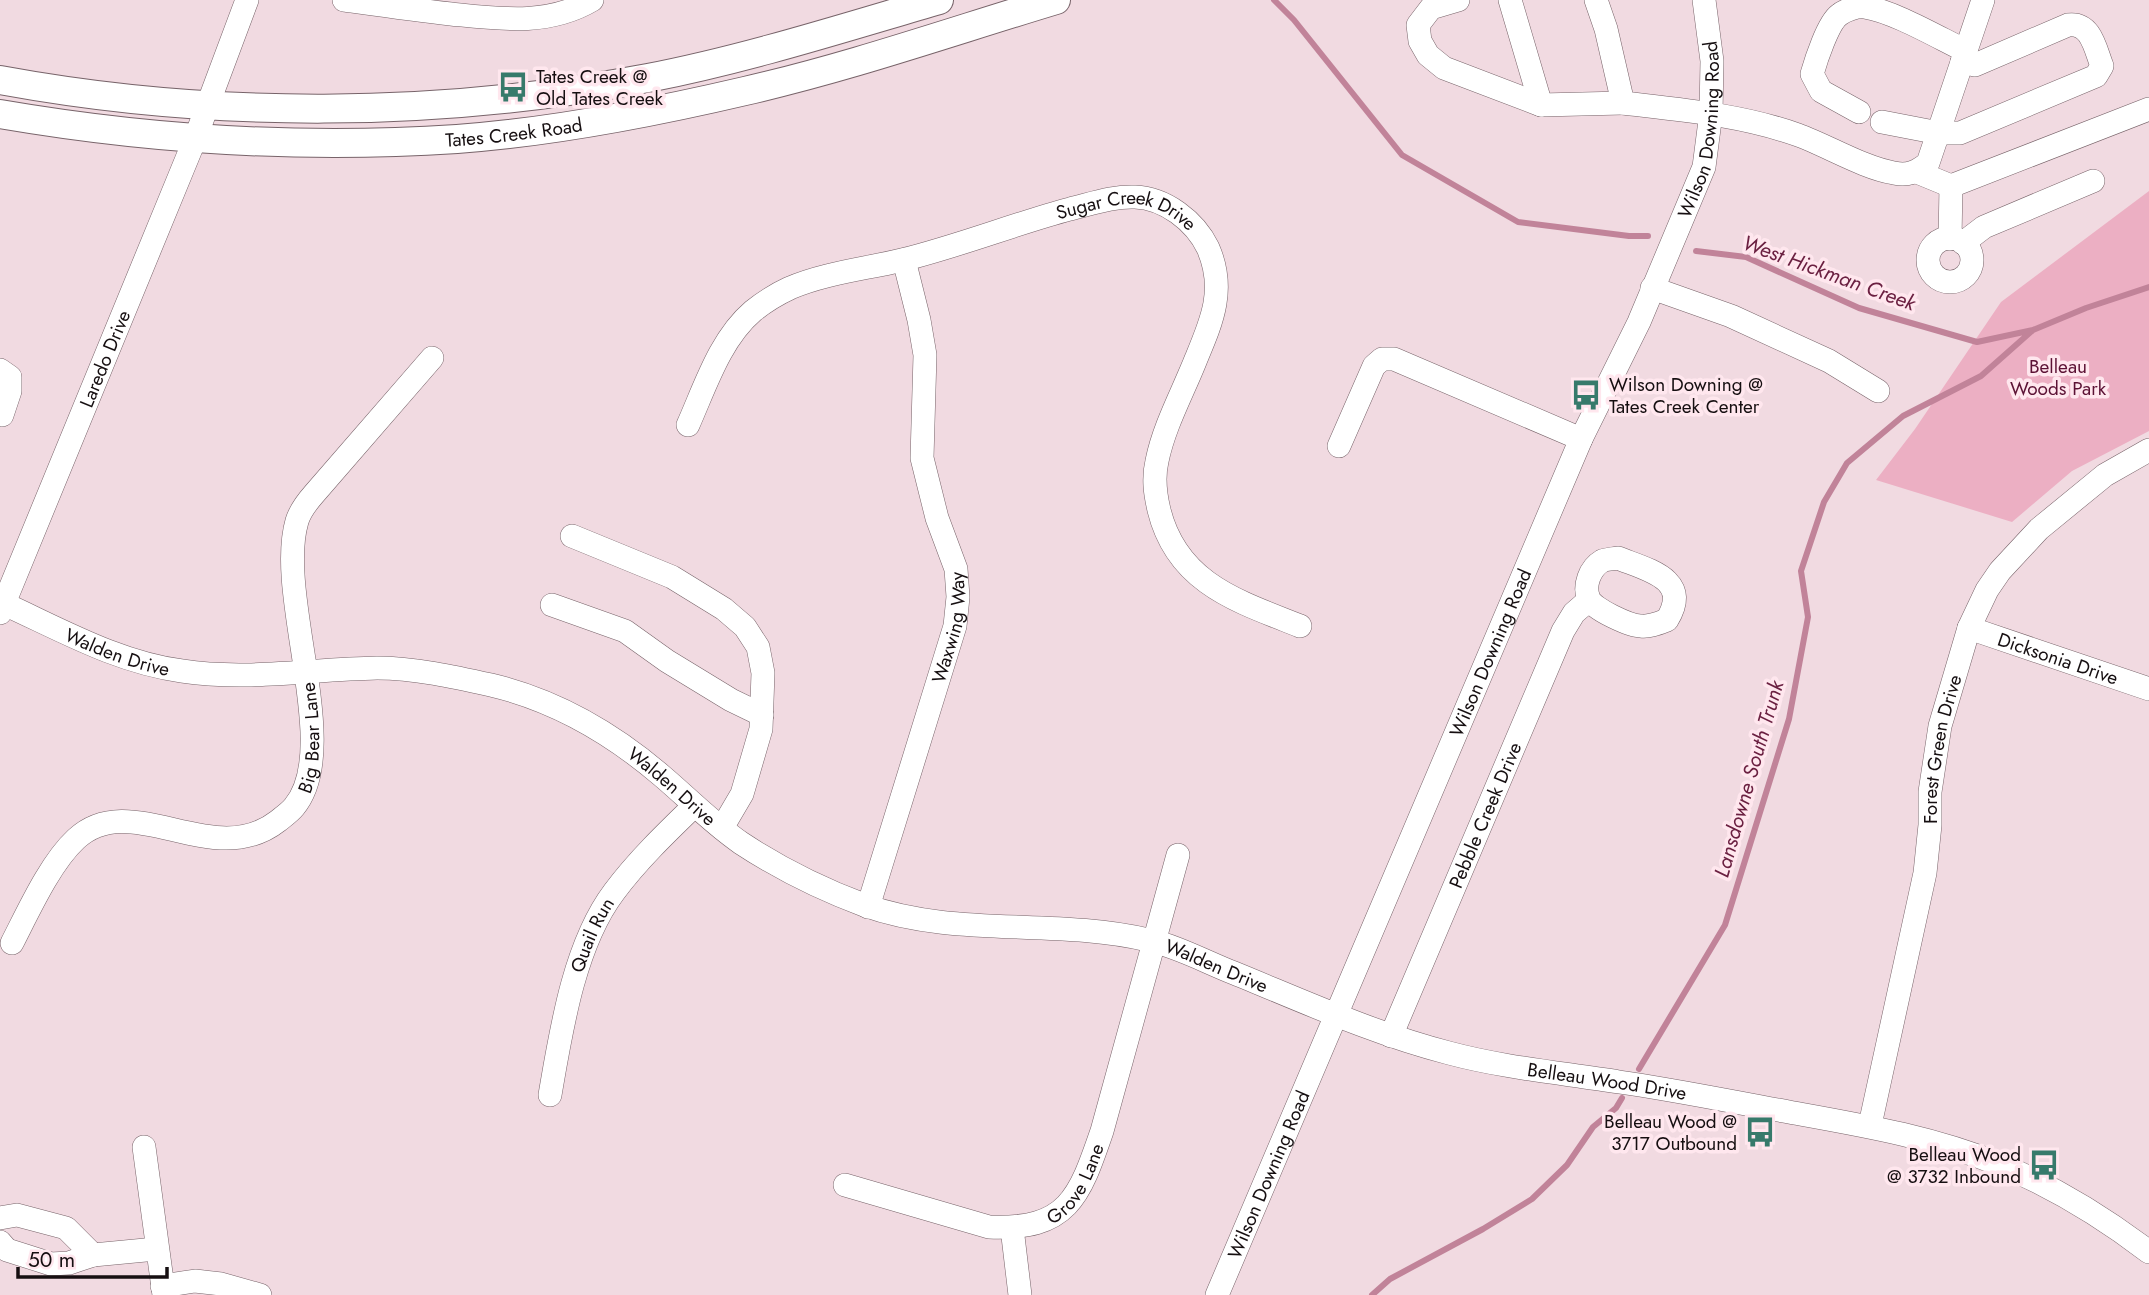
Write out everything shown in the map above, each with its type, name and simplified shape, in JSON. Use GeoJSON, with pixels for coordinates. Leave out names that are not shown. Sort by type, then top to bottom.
{"type":"FeatureCollection","features":[{"type":"Feature","properties":{"kind":"main road","name":"Tates Creek Road"},"geometry":{"type":"LineString","coordinates":[[0,80],[71,92],[208,104],[364,107],[469,103],[650,78],[719,62],[939,0]]}},
{"type":"Feature","properties":{"kind":"main road","name":"Tates Creek Road"},"geometry":{"type":"LineString","coordinates":[[0,114],[134,134],[195,139],[351,143],[458,139],[567,126],[747,91],[1056,0]]}},
{"type":"Feature","properties":{"kind":"street","name":"Laredo Drive"},"geometry":{"type":"LineString","coordinates":[[1,607],[195,139],[247,0]]}},
{"type":"Feature","properties":{"kind":"street"},"geometry":{"type":"LineString","coordinates":[[344,0],[427,5],[515,20],[547,17],[576,10],[592,0]]}},
{"type":"Feature","properties":{"kind":"street"},"geometry":{"type":"LineString","coordinates":[[1458,0],[1431,8],[1418,25],[1420,41],[1428,55],[1444,68],[1541,105],[1623,103],[1711,113],[1797,135],[1894,173],[1916,172],[1951,186],[2149,109]]}},
{"type":"Feature","properties":{"kind":"street"},"geometry":{"type":"LineString","coordinates":[[1510,0],[1541,105]]}},
{"type":"Feature","properties":{"kind":"street"},"geometry":{"type":"LineString","coordinates":[[1596,0],[1606,29],[1623,103]]}},
{"type":"Feature","properties":{"kind":"street","name":"Wilson Downing Road"},"geometry":{"type":"LineString","coordinates":[[1217,1295],[1581,439],[1639,322],[1704,167],[1711,113],[1712,61],[1704,0]]}},
{"type":"Feature","properties":{"kind":"street"},"geometry":{"type":"LineString","coordinates":[[1916,172],[1928,163],[1983,0]]}},
{"type":"Feature","properties":{"kind":"street"},"geometry":{"type":"LineString","coordinates":[[1859,112],[1821,91],[1812,74],[1817,56],[1837,15],[1863,6],[1910,24],[1975,65],[2068,25],[2078,24],[2087,29],[2102,66],[2096,76],[1960,133],[1939,133],[1882,122]]}},
{"type":"Feature","properties":{"kind":"street"},"geometry":{"type":"LineString","coordinates":[[1951,186],[1957,241],[2093,181]]}},
{"type":"Feature","properties":{"kind":"street","name":"Sugar Creek Drive"},"geometry":{"type":"LineString","coordinates":[[688,425],[726,344],[752,312],[792,288],[829,276],[904,260],[1016,224],[1113,198],[1136,197],[1157,202],[1193,225],[1207,248],[1216,272],[1217,302],[1156,462],[1155,489],[1162,520],[1174,548],[1192,572],[1218,592],[1300,626]]}},
{"type":"Feature","properties":{"kind":"street","name":"Waxwing Way"},"geometry":{"type":"LineString","coordinates":[[869,907],[955,626],[958,597],[956,569],[937,518],[922,458],[925,355],[904,260]]}},
{"type":"Feature","properties":{"kind":"street"},"geometry":{"type":"LineString","coordinates":[[1652,288],[1731,316],[1829,360],[1878,391]]}},
{"type":"Feature","properties":{"kind":"street","name":"Big Bear Lane"},"geometry":{"type":"LineString","coordinates":[[12,943],[40,891],[63,856],[85,832],[110,824],[139,822],[211,838],[239,838],[267,829],[294,808],[306,786],[313,757],[292,556],[298,519],[314,494],[432,358]]}},
{"type":"Feature","properties":{"kind":"street"},"geometry":{"type":"LineString","coordinates":[[1339,446],[1374,366],[1382,359],[1394,359],[1581,439]]}},
{"type":"Feature","properties":{"kind":"street"},"geometry":{"type":"LineString","coordinates":[[0,370],[10,377],[10,391],[1,417]]}},
{"type":"Feature","properties":{"kind":"street","name":"Forest Green Drive"},"geometry":{"type":"LineString","coordinates":[[1870,1125],[1925,873],[1930,792],[1940,726],[1969,628],[1987,590],[2030,538],[2105,475],[2149,450]]}},
{"type":"Feature","properties":{"kind":"street"},"geometry":{"type":"LineString","coordinates":[[572,536],[672,577],[723,609],[745,627],[758,647],[763,673],[761,729],[742,794],[722,828]]}},
{"type":"Feature","properties":{"kind":"street","name":"Pebble Creek Drive"},"geometry":{"type":"LineString","coordinates":[[1391,1036],[1563,631],[1574,613],[1589,600]]}},
{"type":"Feature","properties":{"kind":"street"},"geometry":{"type":"LineString","coordinates":[[552,605],[625,631],[667,661],[731,700],[762,715]]}},
{"type":"Feature","properties":{"kind":"street","name":"Walden Drive"},"geometry":{"type":"LineString","coordinates":[[1,607],[96,648],[183,672],[225,675],[380,668],[413,671],[494,686],[530,697],[595,727],[663,776],[722,828],[781,867],[869,907],[941,922],[1076,928],[1154,941],[1335,1014]]}},
{"type":"Feature","properties":{"kind":"street","name":"Dicksonia Drive"},"geometry":{"type":"LineString","coordinates":[[1969,628],[2149,690]]}},
{"type":"Feature","properties":{"kind":"street","name":"Quail Run"},"geometry":{"type":"LineString","coordinates":[[550,1095],[573,982],[597,919],[622,883],[658,841],[694,806]]}},
{"type":"Feature","properties":{"kind":"street","name":"Grove Lane"},"geometry":{"type":"LineString","coordinates":[[845,1185],[978,1224],[1012,1228],[1034,1224],[1062,1211],[1071,1203],[1083,1183],[1102,1131],[1178,855]]}},
{"type":"Feature","properties":{"kind":"street","name":"Belleau Wood Drive"},"geometry":{"type":"LineString","coordinates":[[1335,1014],[1391,1036],[1460,1056],[1870,1125],[1959,1150],[2001,1165],[2061,1193],[2117,1228],[2149,1252]]}},
{"type":"Feature","properties":{"kind":"street"},"geometry":{"type":"LineString","coordinates":[[144,1147],[163,1291],[195,1281],[221,1284],[260,1295]]}},
{"type":"Feature","properties":{"kind":"street"},"geometry":{"type":"LineString","coordinates":[[0,1218],[17,1215],[66,1228],[93,1255]]}},
{"type":"Feature","properties":{"kind":"street"},"geometry":{"type":"LineString","coordinates":[[1012,1228],[1020,1295]]}},
{"type":"Feature","properties":{"kind":"street"},"geometry":{"type":"LineString","coordinates":[[0,1242],[7,1250],[51,1264],[69,1263],[93,1255],[156,1249]]}},
{"type":"Feature","properties":{"kind":"green space","name":"Belleau Woods Park"},"geometry":{"type":"Polygon","coordinates":[[[2149,191],[2149,431],[2072,471],[2012,522],[1876,480],[1915,429],[2001,302],[2149,191]]]}},
{"type":"Feature","properties":{"kind":"waterway","name":"West Hickman Creek"},"geometry":{"type":"LineString","coordinates":[[1274,0],[1294,20],[1402,155],[1518,222],[1648,236]]}},
{"type":"Feature","properties":{"kind":"waterway","name":"West Hickman Creek"},"geometry":{"type":"LineString","coordinates":[[1696,251],[1746,257],[1859,308],[1977,342],[2033,330],[2086,308],[2149,287]]}},
{"type":"Feature","properties":{"kind":"waterway","name":"Lansdowne South Trunk"},"geometry":{"type":"LineString","coordinates":[[1639,1069],[1725,925],[1789,719],[1808,617],[1801,571],[1824,502],[1847,463],[1903,416],[1981,376],[2033,330]]}},
{"type":"Feature","properties":{"kind":"waterway","name":"Lansdowne South Trunk"},"geometry":{"type":"LineString","coordinates":[[1372,1295],[1390,1279],[1532,1199],[1567,1165],[1593,1127],[1616,1108],[1622,1098]]}},
{"type":"Feature","properties":{"kind":"place","name":"Tates Creek @ Old Tates Creek"},"geometry":{"type":"Point","coordinates":[513,87]}},
{"type":"Feature","properties":{"kind":"place","name":"Wilson Downing @ Tates Creek Center"},"geometry":{"type":"Point","coordinates":[1586,395]}},
{"type":"Feature","properties":{"kind":"place","name":"Belleau Wood @ 3717 Outbound"},"geometry":{"type":"Point","coordinates":[1760,1132]}},
{"type":"Feature","properties":{"kind":"place","name":"Belleau Wood @ 3732 Inbound"},"geometry":{"type":"Point","coordinates":[2044,1165]}}]}
